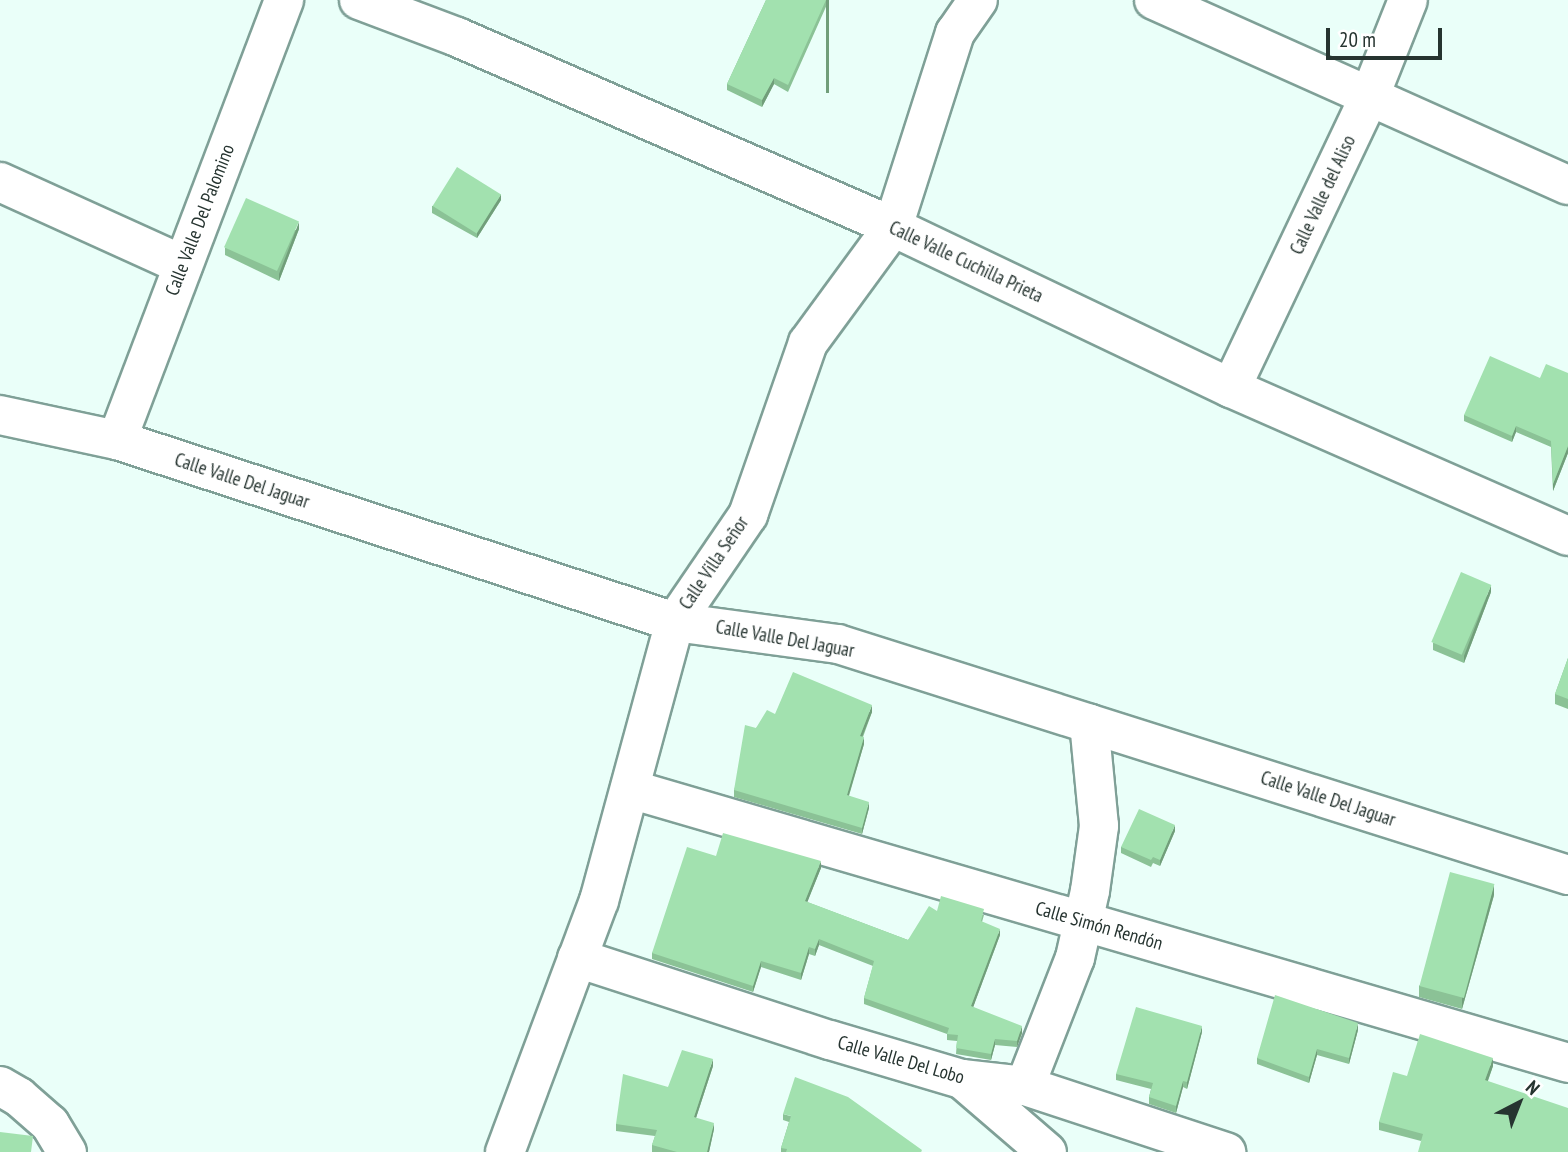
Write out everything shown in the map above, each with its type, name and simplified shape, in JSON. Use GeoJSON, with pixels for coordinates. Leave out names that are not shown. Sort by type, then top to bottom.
{"type":"FeatureCollection","features":[{"type":"Feature","properties":{"kind":"street","name":"Calle Valle Del Palomino"},"geometry":{"type":"LineString","coordinates":[[117,440],[284,0]]}},
{"type":"Feature","properties":{"kind":"street","name":"Calle Valle Cuchilla Prieta"},"geometry":{"type":"LineString","coordinates":[[359,0],[457,37],[893,227],[1231,388],[1568,536]]}},
{"type":"Feature","properties":{"kind":"street","name":"Calle Villa Señor"},"geometry":{"type":"LineString","coordinates":[[505,1152],[599,901],[676,622],[748,514],[808,343],[893,227],[955,33],[978,0]]}},
{"type":"Feature","properties":{"kind":"street"},"geometry":{"type":"LineString","coordinates":[[1154,0],[1568,185]]}},
{"type":"Feature","properties":{"kind":"street","name":"Calle Valle del Aliso"},"geometry":{"type":"LineString","coordinates":[[1231,388],[1369,98],[1408,0]]}},
{"type":"Feature","properties":{"kind":"street"},"geometry":{"type":"LineString","coordinates":[[0,181],[183,265]]}},
{"type":"Feature","properties":{"kind":"street","name":"Calle Valle Del Jaguar"},"geometry":{"type":"LineString","coordinates":[[0,415],[117,440],[676,622],[838,644],[1568,875]]}},
{"type":"Feature","properties":{"kind":"street"},"geometry":{"type":"LineString","coordinates":[[1025,1086],[1075,958],[1083,921],[1099,826],[1089,723]]}},
{"type":"Feature","properties":{"kind":"street","name":"Calle Simón Rendón"},"geometry":{"type":"LineString","coordinates":[[630,789],[1568,1063]]}},
{"type":"Feature","properties":{"kind":"street","name":"Calle Valle Del Lobo"},"geometry":{"type":"LineString","coordinates":[[577,958],[830,1040],[962,1079],[1025,1086],[1226,1152]]}},
{"type":"Feature","properties":{"kind":"street"},"geometry":{"type":"LineString","coordinates":[[962,1079],[1047,1152]]}},
{"type":"Feature","properties":{"kind":"street"},"geometry":{"type":"LineString","coordinates":[[0,1086],[19,1097],[50,1124],[66,1152]]}},
{"type":"Feature","properties":{"kind":"building"},"geometry":{"type":"Polygon","coordinates":[[[766,0],[826,0],[788,85],[774,78],[762,100],[727,84],[766,0]]]}},
{"type":"Feature","properties":{"kind":"building"},"geometry":{"type":"Polygon","coordinates":[[[457,167],[501,195],[477,234],[433,206],[457,167]]]}},
{"type":"Feature","properties":{"kind":"building"},"geometry":{"type":"Polygon","coordinates":[[[246,198],[299,222],[277,271],[224,247],[246,198]]]}},
{"type":"Feature","properties":{"kind":"building"},"geometry":{"type":"Polygon","coordinates":[[[1490,356],[1540,378],[1546,364],[1568,373],[1568,446],[1553,484],[1551,441],[1516,426],[1512,436],[1464,415],[1490,356]]]}},
{"type":"Feature","properties":{"kind":"building"},"geometry":{"type":"Polygon","coordinates":[[[1461,572],[1491,585],[1462,655],[1431,642],[1461,572]]]}},
{"type":"Feature","properties":{"kind":"building"},"geometry":{"type":"Polygon","coordinates":[[[1568,658],[1568,699],[1555,694],[1568,658]]]}},
{"type":"Feature","properties":{"kind":"building"},"geometry":{"type":"Polygon","coordinates":[[[793,672],[872,705],[860,736],[864,737],[847,795],[869,802],[862,828],[734,790],[745,725],[756,728],[767,710],[775,714],[793,672]]]}},
{"type":"Feature","properties":{"kind":"building"},"geometry":{"type":"Polygon","coordinates":[[[1139,809],[1175,825],[1160,860],[1153,857],[1151,860],[1121,847],[1139,809]]]}},
{"type":"Feature","properties":{"kind":"building"},"geometry":{"type":"Polygon","coordinates":[[[723,833],[821,861],[805,901],[908,940],[929,906],[937,911],[941,896],[984,909],[981,921],[1000,929],[971,1006],[1022,1026],[1017,1041],[995,1039],[991,1054],[956,1048],[958,1035],[947,1034],[949,1028],[864,998],[874,961],[819,939],[815,949],[809,947],[801,973],[761,961],[753,986],[652,953],[687,847],[716,856],[723,833]]]}},
{"type":"Feature","properties":{"kind":"building"},"geometry":{"type":"Polygon","coordinates":[[[1450,872],[1494,884],[1464,998],[1419,986],[1450,872]]]}},
{"type":"Feature","properties":{"kind":"building"},"geometry":{"type":"Polygon","coordinates":[[[1275,995],[1358,1023],[1349,1058],[1317,1049],[1309,1077],[1257,1058],[1275,995]]]}},
{"type":"Feature","properties":{"kind":"building"},"geometry":{"type":"Polygon","coordinates":[[[1136,1007],[1202,1026],[1187,1082],[1183,1081],[1176,1106],[1149,1097],[1153,1083],[1116,1074],[1136,1007]]]}},
{"type":"Feature","properties":{"kind":"building"},"geometry":{"type":"Polygon","coordinates":[[[1420,1034],[1493,1058],[1485,1080],[1568,1108],[1568,1152],[1418,1152],[1423,1134],[1379,1122],[1393,1072],[1407,1076],[1420,1034]]]}},
{"type":"Feature","properties":{"kind":"building"},"geometry":{"type":"Polygon","coordinates":[[[682,1050],[713,1059],[694,1117],[714,1123],[707,1152],[677,1152],[652,1145],[657,1130],[616,1124],[623,1074],[668,1087],[682,1050]]]}},
{"type":"Feature","properties":{"kind":"building"},"geometry":{"type":"Polygon","coordinates":[[[795,1077],[848,1097],[922,1150],[921,1152],[786,1152],[787,1149],[781,1148],[791,1116],[783,1114],[795,1077]]]}},
{"type":"Feature","properties":{"kind":"building"},"geometry":{"type":"Polygon","coordinates":[[[0,1132],[33,1136],[31,1152],[0,1152],[0,1132]]]}}]}
